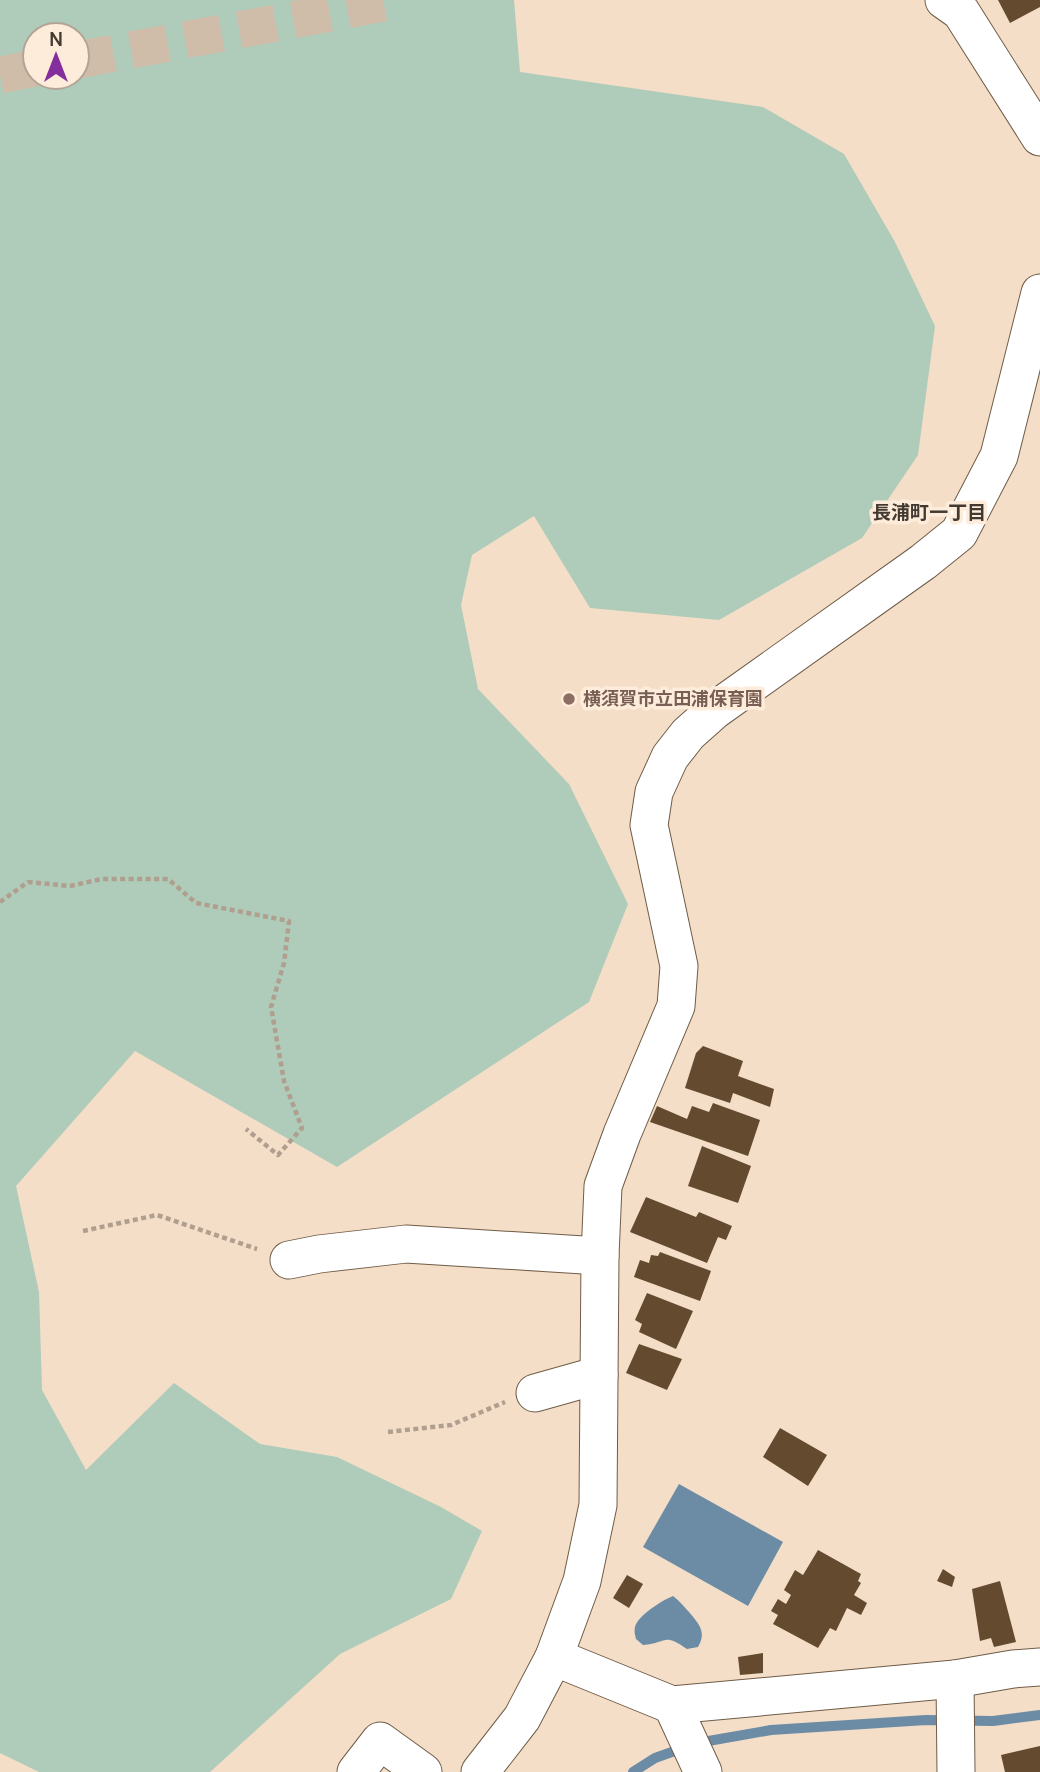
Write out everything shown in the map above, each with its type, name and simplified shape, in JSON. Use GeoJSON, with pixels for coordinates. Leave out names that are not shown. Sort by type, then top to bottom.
{"type":"FeatureCollection","features":[{"type":"Feature","properties":{"kind":"street"},"geometry":{"type":"LineString","coordinates":[[944,0],[961,12],[1040,137]]}},
{"type":"Feature","properties":{"kind":"street"},"geometry":{"type":"LineString","coordinates":[[480,1772],[522,1718],[554,1657],[582,1581],[598,1505],[603,1186],[676,1006],[678,965],[649,825],[654,792],[670,757],[688,734],[715,710],[923,562],[959,533],[999,456],[1040,293]]}},
{"type":"Feature","properties":{"kind":"street"},"geometry":{"type":"LineString","coordinates":[[289,1260],[406,1244],[600,1256]]}},
{"type":"Feature","properties":{"kind":"street"},"geometry":{"type":"LineString","coordinates":[[535,1393],[599,1375]]}},
{"type":"Feature","properties":{"kind":"street"},"geometry":{"type":"LineString","coordinates":[[554,1657],[672,1705],[955,1679],[1040,1667]]}},
{"type":"Feature","properties":{"kind":"street"},"geometry":{"type":"LineString","coordinates":[[955,1679],[956,1772]]}},
{"type":"Feature","properties":{"kind":"street"},"geometry":{"type":"LineString","coordinates":[[672,1705],[703,1772]]}},
{"type":"Feature","properties":{"kind":"street"},"geometry":{"type":"LineString","coordinates":[[356,1772],[380,1741],[423,1772]]}},
{"type":"Feature","properties":{"kind":"path"},"geometry":{"type":"LineString","coordinates":[[0,902],[28,882],[70,886],[102,878],[169,878],[196,903],[289,921],[284,963],[271,1007],[284,1081],[302,1128],[278,1155],[246,1129]]}},
{"type":"Feature","properties":{"kind":"path"},"geometry":{"type":"LineString","coordinates":[[83,1231],[157,1215],[289,1260]]}},
{"type":"Feature","properties":{"kind":"path"},"geometry":{"type":"LineString","coordinates":[[388,1432],[451,1425],[535,1393]]}},
{"type":"Feature","properties":{"kind":"green space"},"geometry":{"type":"Polygon","coordinates":[[[0,0],[514,0],[520,72],[763,107],[844,154],[895,242],[935,326],[918,455],[862,538],[719,620],[590,608],[534,516],[472,555],[461,605],[478,689],[569,784],[628,904],[589,1002],[337,1167],[135,1051],[16,1186],[39,1292],[42,1390],[86,1470],[174,1383],[260,1444],[337,1457],[441,1507],[482,1531],[451,1599],[340,1654],[210,1772],[39,1772],[0,1753],[0,0]]]}},
{"type":"Feature","properties":{"kind":"water"},"geometry":{"type":"Polygon","coordinates":[[[679,1484],[783,1542],[748,1606],[643,1547],[679,1484]]]}},
{"type":"Feature","properties":{"kind":"water"},"geometry":{"type":"Polygon","coordinates":[[[673,1596],[701,1628],[702,1637],[698,1647],[687,1649],[669,1640],[643,1645],[636,1639],[637,1622],[651,1608],[673,1596]]]}},
{"type":"Feature","properties":{"kind":"building"},"geometry":{"type":"Polygon","coordinates":[[[998,0],[1040,0],[1040,7],[1010,23],[998,0]]]}},
{"type":"Feature","properties":{"kind":"building"},"geometry":{"type":"Polygon","coordinates":[[[703,1046],[743,1061],[738,1076],[774,1089],[770,1107],[733,1093],[730,1103],[685,1088],[696,1053],[703,1046]]]}},
{"type":"Feature","properties":{"kind":"building"},"geometry":{"type":"Polygon","coordinates":[[[713,1103],[760,1120],[748,1156],[650,1122],[657,1106],[687,1119],[692,1106],[709,1112],[713,1103]]]}},
{"type":"Feature","properties":{"kind":"building"},"geometry":{"type":"Polygon","coordinates":[[[702,1146],[751,1166],[738,1203],[688,1186],[702,1146]]]}},
{"type":"Feature","properties":{"kind":"building"},"geometry":{"type":"Polygon","coordinates":[[[646,1197],[696,1217],[699,1212],[732,1226],[726,1240],[718,1237],[707,1263],[630,1232],[646,1197]]]}},
{"type":"Feature","properties":{"kind":"building"},"geometry":{"type":"Polygon","coordinates":[[[660,1252],[711,1271],[700,1301],[634,1277],[640,1260],[649,1263],[651,1255],[658,1256],[660,1252]]]}},
{"type":"Feature","properties":{"kind":"building"},"geometry":{"type":"Polygon","coordinates":[[[647,1293],[693,1311],[676,1349],[639,1332],[642,1324],[635,1320],[647,1293]]]}},
{"type":"Feature","properties":{"kind":"building"},"geometry":{"type":"Polygon","coordinates":[[[639,1344],[682,1359],[667,1390],[626,1373],[639,1344]]]}},
{"type":"Feature","properties":{"kind":"building"},"geometry":{"type":"Polygon","coordinates":[[[780,1428],[827,1455],[808,1486],[763,1457],[780,1428]]]}},
{"type":"Feature","properties":{"kind":"building"},"geometry":{"type":"Polygon","coordinates":[[[818,1550],[861,1574],[858,1581],[861,1583],[854,1595],[867,1603],[861,1615],[847,1608],[836,1631],[830,1628],[818,1648],[773,1624],[778,1615],[771,1611],[778,1599],[786,1604],[791,1595],[784,1590],[795,1570],[803,1575],[818,1550]]]}},
{"type":"Feature","properties":{"kind":"building"},"geometry":{"type":"Polygon","coordinates":[[[943,1569],[955,1577],[952,1587],[937,1581],[943,1569]]]}},
{"type":"Feature","properties":{"kind":"building"},"geometry":{"type":"Polygon","coordinates":[[[627,1575],[643,1584],[629,1608],[613,1598],[627,1575]]]}},
{"type":"Feature","properties":{"kind":"building"},"geometry":{"type":"Polygon","coordinates":[[[1000,1581],[1016,1642],[994,1647],[991,1638],[980,1641],[972,1589],[1000,1581]]]}},
{"type":"Feature","properties":{"kind":"building"},"geometry":{"type":"Polygon","coordinates":[[[763,1653],[763,1673],[740,1675],[738,1657],[763,1653]]]}},
{"type":"Feature","properties":{"kind":"building"},"geometry":{"type":"Polygon","coordinates":[[[1040,1746],[1040,1772],[1005,1772],[1001,1755],[1040,1746]]]}},
{"type":"Feature","properties":{"kind":"waterway"},"geometry":{"type":"LineString","coordinates":[[697,1743],[771,1730],[926,1720],[993,1721],[1040,1715]]}},
{"type":"Feature","properties":{"kind":"waterway"},"geometry":{"type":"LineString","coordinates":[[633,1772],[655,1758],[683,1748]]}},
{"type":"Feature","properties":{"kind":"tunnel"},"geometry":{"type":"LineString","coordinates":[[91,57],[400,0]]}},
{"type":"Feature","properties":{"kind":"tunnel"},"geometry":{"type":"LineString","coordinates":[[0,75],[21,71]]}},
{"type":"Feature","properties":{"kind":"place","name":"横須賀市立田浦保育園"},"geometry":{"type":"Point","coordinates":[569,699]}},
{"type":"Feature","properties":{"kind":"district","name":"長浦町一丁目"},"geometry":{"type":"Point","coordinates":[929,512]}}]}
